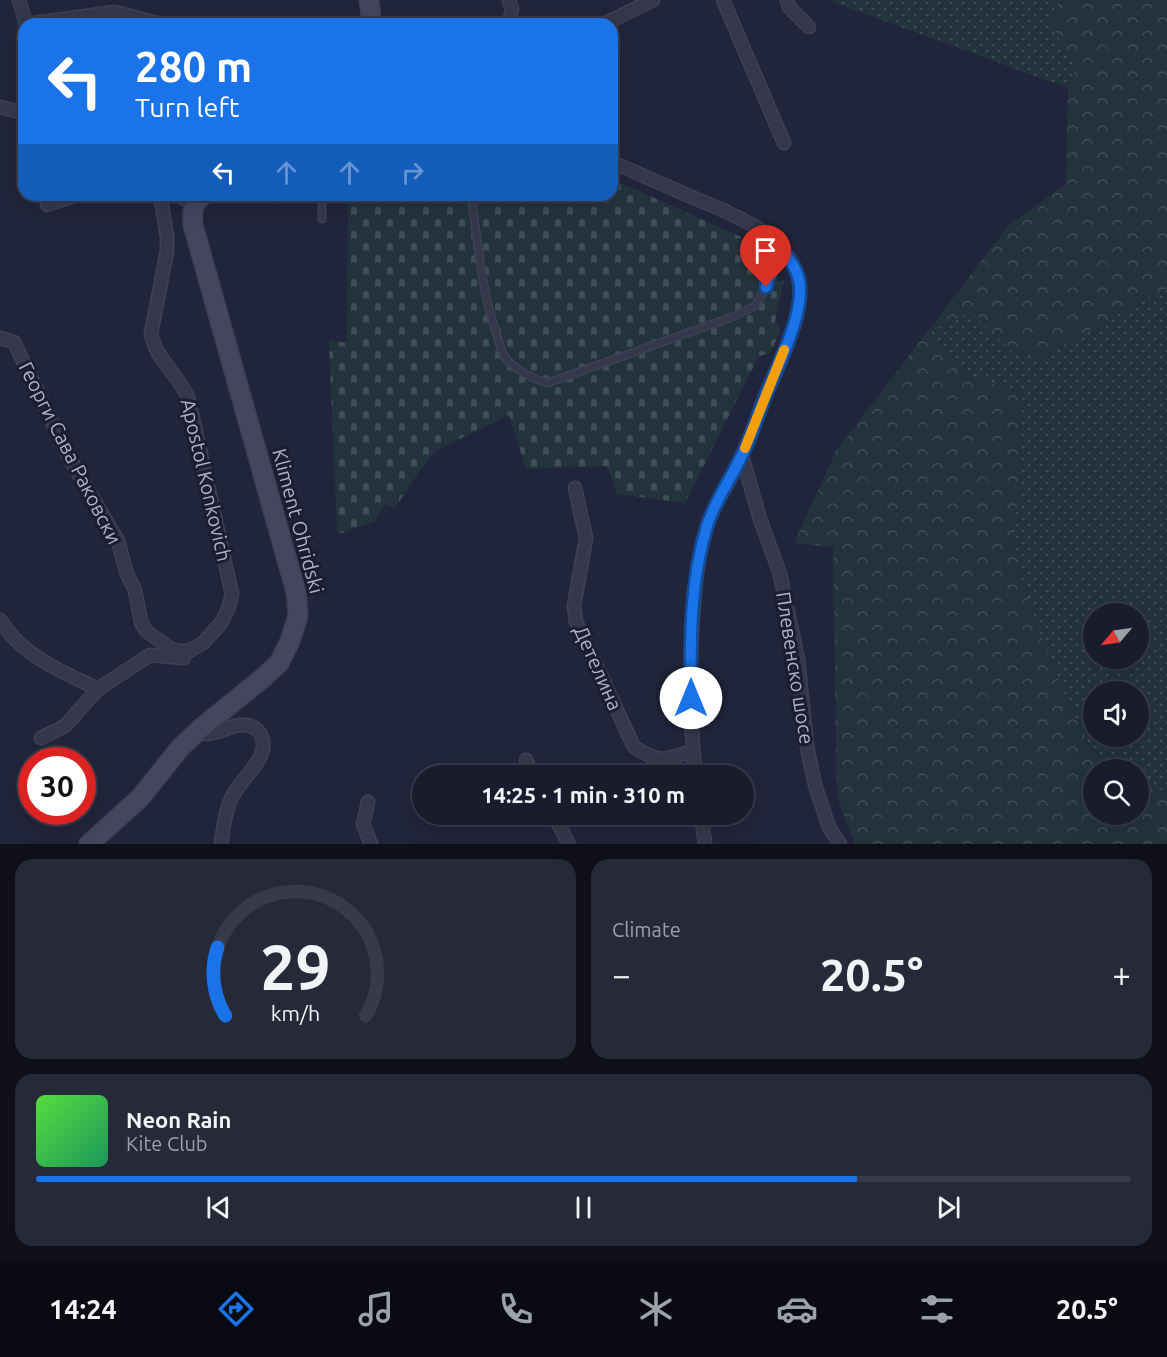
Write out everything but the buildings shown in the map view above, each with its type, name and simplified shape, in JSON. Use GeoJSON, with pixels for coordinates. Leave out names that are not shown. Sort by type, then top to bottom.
{"type":"FeatureCollection","features":[{"type":"Feature","properties":{"kind":"street"},"geometry":{"type":"LineString","coordinates":[[19,0],[24,18]]}},
{"type":"Feature","properties":{"kind":"street"},"geometry":{"type":"LineString","coordinates":[[369,0],[371,18]]}},
{"type":"Feature","properties":{"kind":"street"},"geometry":{"type":"LineString","coordinates":[[509,0],[512,9],[510,18]]}},
{"type":"Feature","properties":{"kind":"street"},"geometry":{"type":"LineString","coordinates":[[616,18],[653,0]]}},
{"type":"Feature","properties":{"kind":"street"},"geometry":{"type":"LineString","coordinates":[[723,0],[784,143]]}},
{"type":"Feature","properties":{"kind":"street"},"geometry":{"type":"LineString","coordinates":[[787,0],[789,7],[810,27]]}},
{"type":"Feature","properties":{"kind":"street"},"geometry":{"type":"LineString","coordinates":[[70,18],[115,12],[138,18]]}},
{"type":"Feature","properties":{"kind":"street"},"geometry":{"type":"LineString","coordinates":[[0,107],[18,112]]}},
{"type":"Feature","properties":{"kind":"street"},"geometry":{"type":"LineString","coordinates":[[618,165],[752,225],[778,245],[789,259],[799,280],[800,292],[796,315],[789,337],[742,456],[708,524],[700,553],[690,645],[695,765]]}},
{"type":"Feature","properties":{"kind":"street"},"geometry":{"type":"LineString","coordinates":[[47,205],[59,201]]}},
{"type":"Feature","properties":{"kind":"street","name":"Apostol Konkovich"},"geometry":{"type":"LineString","coordinates":[[161,201],[167,237],[166,251],[151,334],[153,345],[183,386],[188,397],[232,594],[229,607],[220,622],[203,643],[189,651]]}},
{"type":"Feature","properties":{"kind":"street","name":"Kliment Ohridski"},"geometry":{"type":"LineString","coordinates":[[89,844],[140,798],[180,748],[279,663],[290,641],[298,616],[296,592],[193,225],[192,201]]}},
{"type":"Feature","properties":{"kind":"street","name":"Георги Сава Раковски"},"geometry":{"type":"LineString","coordinates":[[0,338],[14,342],[70,459],[118,542],[127,574],[135,590],[141,622],[146,631],[170,648],[189,651]]}},
{"type":"Feature","properties":{"kind":"street","name":"Плевенско шосе"},"geometry":{"type":"LineString","coordinates":[[742,456],[760,519],[780,574],[798,660],[807,747],[815,785],[829,827],[840,844]]}},
{"type":"Feature","properties":{"kind":"street","name":"Детелина"},"geometry":{"type":"LineString","coordinates":[[575,488],[586,538],[574,606],[576,622],[634,747],[651,758],[668,759],[693,751]]}},
{"type":"Feature","properties":{"kind":"street"},"geometry":{"type":"LineString","coordinates":[[0,620],[8,633],[36,658],[98,689]]}},
{"type":"Feature","properties":{"kind":"street"},"geometry":{"type":"LineString","coordinates":[[41,738],[65,726],[98,689],[150,655],[188,659],[189,651]]}},
{"type":"Feature","properties":{"kind":"street"},"geometry":{"type":"LineString","coordinates":[[200,729],[206,734],[214,734],[248,725],[259,731],[264,743],[262,754],[229,801],[221,844]]}},
{"type":"Feature","properties":{"kind":"street"},"geometry":{"type":"LineString","coordinates":[[526,760],[528,765]]}},
{"type":"Feature","properties":{"kind":"street"},"geometry":{"type":"LineString","coordinates":[[368,802],[363,824],[371,844]]}},
{"type":"Feature","properties":{"kind":"street"},"geometry":{"type":"LineString","coordinates":[[558,825],[568,844]]}},
{"type":"Feature","properties":{"kind":"street"},"geometry":{"type":"LineString","coordinates":[[702,825],[705,844]]}},
{"type":"Feature","properties":{"kind":"lane"},"geometry":{"type":"LineString","coordinates":[[322,201],[322,219]]}},
{"type":"Feature","properties":{"kind":"lane"},"geometry":{"type":"LineString","coordinates":[[472,201],[484,288],[504,355],[514,366],[537,380],[548,382],[735,316],[755,306],[766,287],[778,245]]}},
{"type":"Feature","properties":{"kind":"green space"},"geometry":{"type":"Polygon","coordinates":[[[833,0],[1059,0],[1051,24],[1076,69],[1068,88],[833,2],[833,0]]]}},
{"type":"Feature","properties":{"kind":"green space"},"geometry":{"type":"Polygon","coordinates":[[[1059,0],[1167,0],[1167,289],[1145,299],[1042,358],[1011,351],[971,311],[927,333],[965,374],[1023,393],[1020,473],[1013,549],[1037,626],[1083,734],[1083,747],[1092,747],[1103,759],[1083,759],[1083,825],[1149,825],[1149,785],[1167,794],[1167,844],[855,844],[837,797],[833,547],[794,543],[836,451],[1009,225],[1066,184],[1068,88],[1076,69],[1051,24],[1059,0]]]}},
{"type":"Feature","properties":{"kind":"green space"},"geometry":{"type":"Polygon","coordinates":[[[618,182],[759,245],[778,266],[778,281],[784,281],[775,321],[781,331],[770,353],[759,356],[685,503],[617,494],[607,466],[526,469],[509,415],[437,450],[420,470],[395,508],[385,504],[375,521],[342,533],[337,531],[329,340],[347,343],[348,201],[618,201],[618,182]]]}},
{"type":"Feature","properties":{"kind":"green space"},"geometry":{"type":"Polygon","coordinates":[[[1167,289],[1167,794],[1149,785],[1149,759],[1103,759],[1092,747],[1149,747],[1149,681],[1083,681],[1083,734],[1061,686],[1037,626],[1013,549],[1020,472],[1023,393],[965,374],[926,333],[971,311],[1011,350],[1167,289]]]}},
{"type":"Feature","properties":{"kind":"slow traffic"},"geometry":{"type":"LineString","coordinates":[[745,448],[784,350]]}},
{"type":"Feature","properties":{"kind":"route"},"geometry":{"type":"LineString","coordinates":[[691,698],[690,645],[700,553],[708,524],[742,456],[796,315],[800,292],[799,280],[796,270],[778,245],[766,287]]}}]}
